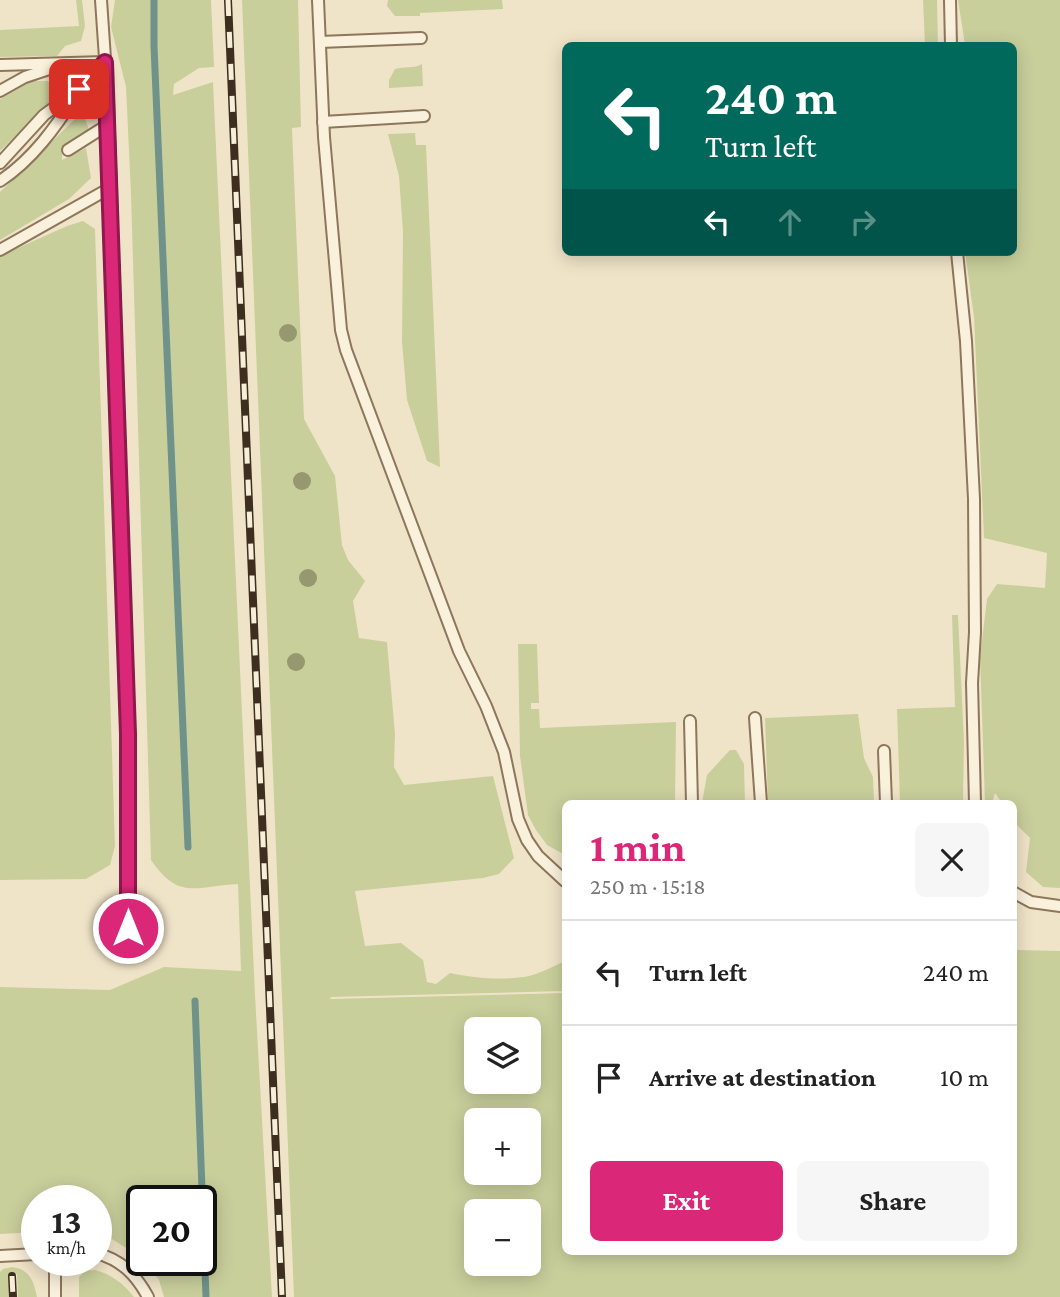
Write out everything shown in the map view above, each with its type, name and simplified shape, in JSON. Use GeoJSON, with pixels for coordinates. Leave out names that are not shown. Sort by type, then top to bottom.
{"type":"FeatureCollection","features":[{"type":"Feature","properties":{"kind":"lane"},"geometry":{"type":"LineString","coordinates":[[102,0],[128,734],[128,928]]}},
{"type":"Feature","properties":{"kind":"lane"},"geometry":{"type":"LineString","coordinates":[[318,0],[323,122],[341,330],[346,350],[459,651],[486,706],[504,752],[518,819],[538,856],[562,878]]}},
{"type":"Feature","properties":{"kind":"lane"},"geometry":{"type":"LineString","coordinates":[[950,0],[951,42]]}},
{"type":"Feature","properties":{"kind":"lane"},"geometry":{"type":"LineString","coordinates":[[320,42],[421,38]]}},
{"type":"Feature","properties":{"kind":"lane"},"geometry":{"type":"LineString","coordinates":[[0,65],[105,62]]}},
{"type":"Feature","properties":{"kind":"lane"},"geometry":{"type":"LineString","coordinates":[[0,163],[44,115],[79,89],[105,62]]}},
{"type":"Feature","properties":{"kind":"lane"},"geometry":{"type":"LineString","coordinates":[[0,91],[25,77],[65,63]]}},
{"type":"Feature","properties":{"kind":"lane"},"geometry":{"type":"LineString","coordinates":[[0,181],[13,173],[58,125],[79,89]]}},
{"type":"Feature","properties":{"kind":"lane"},"geometry":{"type":"LineString","coordinates":[[323,122],[424,116]]}},
{"type":"Feature","properties":{"kind":"lane"},"geometry":{"type":"LineString","coordinates":[[68,150],[108,124]]}},
{"type":"Feature","properties":{"kind":"lane"},"geometry":{"type":"LineString","coordinates":[[0,250],[110,188]]}},
{"type":"Feature","properties":{"kind":"lane"},"geometry":{"type":"LineString","coordinates":[[957,256],[966,341],[974,499],[975,632],[972,683],[975,800]]}},
{"type":"Feature","properties":{"kind":"lane"},"geometry":{"type":"LineString","coordinates":[[755,718],[761,800]]}},
{"type":"Feature","properties":{"kind":"lane"},"geometry":{"type":"LineString","coordinates":[[690,722],[692,800]]}},
{"type":"Feature","properties":{"kind":"lane"},"geometry":{"type":"LineString","coordinates":[[884,751],[886,800]]}},
{"type":"Feature","properties":{"kind":"lane"},"geometry":{"type":"LineString","coordinates":[[1017,894],[1031,902],[1060,906]]}},
{"type":"Feature","properties":{"kind":"lane"},"geometry":{"type":"LineString","coordinates":[[0,1256],[21,1255]]}},
{"type":"Feature","properties":{"kind":"lane"},"geometry":{"type":"LineString","coordinates":[[112,1258],[134,1275],[148,1297]]}},
{"type":"Feature","properties":{"kind":"lane"},"geometry":{"type":"LineString","coordinates":[[55,1276],[55,1297]]}},
{"type":"Feature","properties":{"kind":"green space"},"geometry":{"type":"Polygon","coordinates":[[[76,0],[82,0],[85,26],[81,41],[65,46],[57,56],[0,57],[0,30],[79,26],[76,0]]]}},
{"type":"Feature","properties":{"kind":"green space"},"geometry":{"type":"Polygon","coordinates":[[[115,0],[211,0],[214,67],[199,68],[174,84],[173,95],[213,82],[255,995],[272,1297],[164,1297],[156,1276],[217,1276],[217,1185],[126,1185],[126,1248],[112,1239],[112,1185],[21,1185],[21,1233],[0,1234],[0,987],[110,990],[164,967],[241,971],[238,884],[199,888],[180,886],[161,873],[151,860],[126,87],[111,27],[115,0]]]}},
{"type":"Feature","properties":{"kind":"green space"},"geometry":{"type":"Polygon","coordinates":[[[242,0],[298,0],[301,127],[292,128],[304,419],[335,476],[342,545],[348,560],[365,581],[353,601],[359,638],[387,642],[395,734],[394,767],[404,785],[493,776],[514,858],[499,874],[483,878],[355,891],[365,946],[401,943],[423,960],[427,982],[436,984],[450,973],[510,978],[529,976],[562,962],[562,991],[330,999],[562,993],[562,1255],[1017,1255],[1017,950],[1060,951],[1060,1297],[294,1297],[242,0]]]}},
{"type":"Feature","properties":{"kind":"green space"},"geometry":{"type":"Polygon","coordinates":[[[388,0],[502,0],[503,9],[395,16],[387,6],[388,0]]]}},
{"type":"Feature","properties":{"kind":"green space"},"geometry":{"type":"Polygon","coordinates":[[[923,0],[937,0],[938,42],[925,42],[923,0]]]}},
{"type":"Feature","properties":{"kind":"green space"},"geometry":{"type":"Polygon","coordinates":[[[958,0],[1060,0],[1060,888],[1043,887],[1026,872],[1030,838],[1017,825],[1017,800],[1000,800],[995,793],[993,800],[985,800],[980,657],[987,599],[997,584],[1045,588],[1047,553],[984,538],[974,317],[966,256],[1017,256],[1017,42],[965,42],[958,0]]]}},
{"type":"Feature","properties":{"kind":"green space"},"geometry":{"type":"Polygon","coordinates":[[[422,64],[423,86],[389,88],[389,80],[395,69],[422,64]]]}},
{"type":"Feature","properties":{"kind":"green space"},"geometry":{"type":"Polygon","coordinates":[[[32,81],[47,81],[53,84],[56,91],[49,103],[0,151],[0,99],[32,81]]]}},
{"type":"Feature","properties":{"kind":"green space"},"geometry":{"type":"Polygon","coordinates":[[[79,115],[84,115],[89,130],[62,149],[62,160],[86,148],[91,178],[69,199],[0,240],[0,192],[79,115]]]}},
{"type":"Feature","properties":{"kind":"green space"},"geometry":{"type":"Polygon","coordinates":[[[415,133],[416,145],[426,145],[440,467],[427,461],[407,400],[402,342],[403,232],[399,176],[388,134],[415,133]]]}},
{"type":"Feature","properties":{"kind":"green space"},"geometry":{"type":"Polygon","coordinates":[[[83,221],[95,229],[115,846],[110,865],[86,879],[0,880],[0,256],[83,221]]]}},
{"type":"Feature","properties":{"kind":"green space"},"geometry":{"type":"Polygon","coordinates":[[[952,615],[958,615],[964,741],[963,800],[900,800],[897,709],[955,707],[952,615]]]}},
{"type":"Feature","properties":{"kind":"green space"},"geometry":{"type":"Polygon","coordinates":[[[518,644],[537,644],[539,703],[531,703],[531,709],[539,709],[540,728],[676,722],[675,800],[562,800],[562,853],[547,845],[528,815],[520,756],[518,644]]]}},
{"type":"Feature","properties":{"kind":"green space"},"geometry":{"type":"Polygon","coordinates":[[[858,714],[864,758],[873,777],[874,800],[768,800],[765,718],[858,714]]]}},
{"type":"Feature","properties":{"kind":"green space"},"geometry":{"type":"Polygon","coordinates":[[[730,750],[736,750],[744,764],[745,800],[703,800],[707,775],[730,750]]]}},
{"type":"Feature","properties":{"kind":"green space"},"geometry":{"type":"Polygon","coordinates":[[[3,1269],[21,1269],[21,1276],[30,1277],[37,1297],[18,1297],[17,1274],[9,1274],[9,1297],[0,1297],[0,1272],[3,1269]]]}},
{"type":"Feature","properties":{"kind":"green space"},"geometry":{"type":"Polygon","coordinates":[[[110,1276],[134,1297],[79,1297],[79,1277],[110,1276]]]}},
{"type":"Feature","properties":{"kind":"waterway"},"geometry":{"type":"LineString","coordinates":[[154,0],[188,847]]}},
{"type":"Feature","properties":{"kind":"waterway"},"geometry":{"type":"LineString","coordinates":[[195,1001],[206,1297]]}},
{"type":"Feature","properties":{"kind":"railway"},"geometry":{"type":"LineString","coordinates":[[228,0],[282,1297]]}},
{"type":"Feature","properties":{"kind":"railway"},"geometry":{"type":"LineString","coordinates":[[12,1276],[13,1297]]}},
{"type":"Feature","properties":{"kind":"route"},"geometry":{"type":"LineString","coordinates":[[79,89],[105,62],[128,734],[128,928]]}}]}
